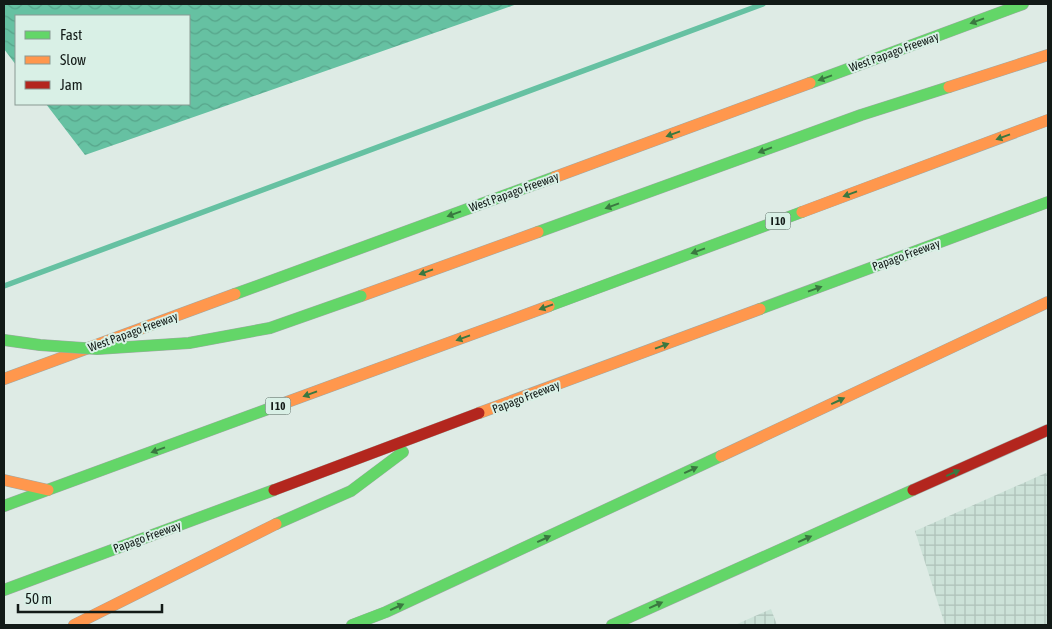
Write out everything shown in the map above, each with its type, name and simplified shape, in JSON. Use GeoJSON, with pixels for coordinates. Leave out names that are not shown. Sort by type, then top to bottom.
{"type":"FeatureCollection","features":[{"type":"Feature","properties":{"kind":"main road","name":"West Papago Freeway"},"geometry":{"type":"LineString","coordinates":[[4,379],[1023,4]]}},
{"type":"Feature","properties":{"kind":"main road"},"geometry":{"type":"LineString","coordinates":[[4,340],[40,345],[97,349],[189,343],[270,328],[861,115],[1048,55]]}},
{"type":"Feature","properties":{"kind":"main road","name":"I 10"},"geometry":{"type":"LineString","coordinates":[[4,506],[1048,120]]}},
{"type":"Feature","properties":{"kind":"main road","name":"Papago Freeway"},"geometry":{"type":"LineString","coordinates":[[4,590],[1048,202]]}},
{"type":"Feature","properties":{"kind":"main road"},"geometry":{"type":"LineString","coordinates":[[352,625],[386,612],[542,540],[1048,302]]}},
{"type":"Feature","properties":{"kind":"main road"},"geometry":{"type":"LineString","coordinates":[[612,625],[1048,430]]}},
{"type":"Feature","properties":{"kind":"main road"},"geometry":{"type":"LineString","coordinates":[[74,625],[264,530],[351,491],[426,434]]}},
{"type":"Feature","properties":{"kind":"main road"},"geometry":{"type":"LineString","coordinates":[[4,480],[48,490]]}},
{"type":"Feature","properties":{"kind":"shaded area"},"geometry":{"type":"Polygon","coordinates":[[[1048,472],[1048,625],[945,625],[915,531],[1048,472]]]}},
{"type":"Feature","properties":{"kind":"shaded area"},"geometry":{"type":"Polygon","coordinates":[[[771,609],[777,625],[735,625],[771,609]]]}},
{"type":"Feature","properties":{"kind":"water"},"geometry":{"type":"Polygon","coordinates":[[[4,4],[517,4],[85,155],[47,105],[190,105],[190,15],[15,15],[15,64],[4,49],[4,4]]]}},
{"type":"Feature","properties":{"kind":"waterway"},"geometry":{"type":"LineString","coordinates":[[4,286],[763,4]]}},
{"type":"Feature","properties":{"kind":"traffic: fast"},"geometry":{"type":"LineString","coordinates":[[810,83],[1023,4]]}},
{"type":"Feature","properties":{"kind":"traffic: fast"},"geometry":{"type":"LineString","coordinates":[[538,232],[861,115],[949,87]]}},
{"type":"Feature","properties":{"kind":"traffic: fast"},"geometry":{"type":"LineString","coordinates":[[235,294],[555,177]]}},
{"type":"Feature","properties":{"kind":"traffic: fast"},"geometry":{"type":"LineString","coordinates":[[760,309],[1048,202]]}},
{"type":"Feature","properties":{"kind":"traffic: fast"},"geometry":{"type":"LineString","coordinates":[[549,306],[802,212]]}},
{"type":"Feature","properties":{"kind":"traffic: fast"},"geometry":{"type":"LineString","coordinates":[[4,340],[40,345],[97,349],[189,343],[270,328],[361,296]]}},
{"type":"Feature","properties":{"kind":"traffic: fast"},"geometry":{"type":"LineString","coordinates":[[4,506],[279,405]]}},
{"type":"Feature","properties":{"kind":"traffic: fast"},"geometry":{"type":"LineString","coordinates":[[276,524],[351,491],[403,452]]}},
{"type":"Feature","properties":{"kind":"traffic: fast"},"geometry":{"type":"LineString","coordinates":[[352,625],[386,612],[721,456]]}},
{"type":"Feature","properties":{"kind":"traffic: fast"},"geometry":{"type":"LineString","coordinates":[[4,590],[274,490]]}},
{"type":"Feature","properties":{"kind":"traffic: fast"},"geometry":{"type":"LineString","coordinates":[[612,625],[913,490]]}},
{"type":"Feature","properties":{"kind":"traffic: slow"},"geometry":{"type":"LineString","coordinates":[[949,87],[1048,55]]}},
{"type":"Feature","properties":{"kind":"traffic: slow"},"geometry":{"type":"LineString","coordinates":[[555,177],[810,83]]}},
{"type":"Feature","properties":{"kind":"traffic: slow"},"geometry":{"type":"LineString","coordinates":[[802,212],[1048,120]]}},
{"type":"Feature","properties":{"kind":"traffic: slow"},"geometry":{"type":"LineString","coordinates":[[361,296],[538,232]]}},
{"type":"Feature","properties":{"kind":"traffic: slow"},"geometry":{"type":"LineString","coordinates":[[4,379],[235,294]]}},
{"type":"Feature","properties":{"kind":"traffic: slow"},"geometry":{"type":"LineString","coordinates":[[721,456],[1048,302]]}},
{"type":"Feature","properties":{"kind":"traffic: slow"},"geometry":{"type":"LineString","coordinates":[[279,405],[549,306]]}},
{"type":"Feature","properties":{"kind":"traffic: slow"},"geometry":{"type":"LineString","coordinates":[[479,413],[760,309]]}},
{"type":"Feature","properties":{"kind":"traffic: slow"},"geometry":{"type":"LineString","coordinates":[[4,480],[48,490]]}},
{"type":"Feature","properties":{"kind":"traffic: slow"},"geometry":{"type":"LineString","coordinates":[[74,625],[276,524]]}},
{"type":"Feature","properties":{"kind":"traffic: jam"},"geometry":{"type":"LineString","coordinates":[[274,490],[479,413]]}},
{"type":"Feature","properties":{"kind":"traffic: jam"},"geometry":{"type":"LineString","coordinates":[[913,490],[1048,430]]}}]}
